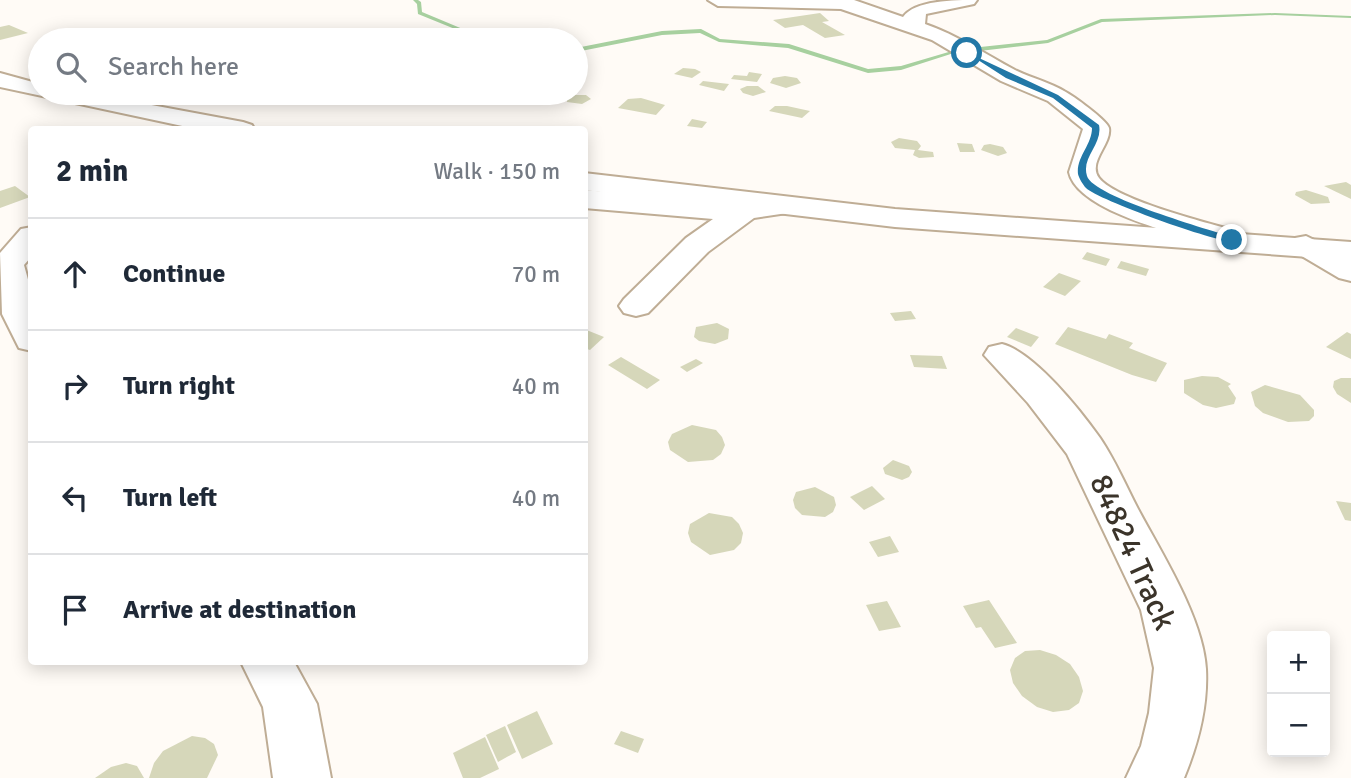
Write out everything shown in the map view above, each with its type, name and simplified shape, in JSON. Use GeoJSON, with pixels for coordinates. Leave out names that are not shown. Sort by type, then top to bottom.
{"type":"FeatureCollection","features":[{"type":"Feature","properties":{"kind":"street"},"geometry":{"type":"LineString","coordinates":[[718,0],[838,1],[939,36],[1009,76],[1056,96],[1096,127],[1096,139],[1084,160],[1082,176],[1090,187],[1118,202],[1232,240]]}},
{"type":"Feature","properties":{"kind":"street"},"geometry":{"type":"LineString","coordinates":[[915,27],[913,16],[919,10],[967,0]]}},
{"type":"Feature","properties":{"kind":"street"},"geometry":{"type":"LineString","coordinates":[[0,80],[28,88]]}},
{"type":"Feature","properties":{"kind":"street"},"geometry":{"type":"LineString","coordinates":[[113,105],[222,126]]}},
{"type":"Feature","properties":{"kind":"street"},"geometry":{"type":"LineString","coordinates":[[588,182],[895,218],[1306,245],[1351,251]]}},
{"type":"Feature","properties":{"kind":"street"},"geometry":{"type":"LineString","coordinates":[[588,199],[664,208],[719,208],[743,212],[784,206]]}},
{"type":"Feature","properties":{"kind":"street"},"geometry":{"type":"LineString","coordinates":[[636,306],[697,245],[743,212]]}},
{"type":"Feature","properties":{"kind":"street"},"geometry":{"type":"LineString","coordinates":[[17,329],[4,266],[28,240]]}},
{"type":"Feature","properties":{"kind":"street"},"geometry":{"type":"LineString","coordinates":[[1306,245],[1351,271]]}},
{"type":"Feature","properties":{"kind":"street","name":"84824 Track"},"geometry":{"type":"LineString","coordinates":[[1002,355],[1042,394],[1085,448],[1166,610],[1180,668],[1176,713],[1168,749],[1155,778]]}},
{"type":"Feature","properties":{"kind":"street"},"geometry":{"type":"LineString","coordinates":[[269,665],[290,704],[302,778]]}},
{"type":"Feature","properties":{"kind":"building"},"geometry":{"type":"Polygon","coordinates":[[[820,13],[829,21],[822,22],[845,35],[825,38],[803,25],[785,28],[773,20],[820,13]]]}},
{"type":"Feature","properties":{"kind":"building"},"geometry":{"type":"Polygon","coordinates":[[[9,25],[28,33],[0,40],[0,27],[9,25]]]}},
{"type":"Feature","properties":{"kind":"building"},"geometry":{"type":"Polygon","coordinates":[[[683,68],[701,72],[692,78],[674,74],[683,68]]]}},
{"type":"Feature","properties":{"kind":"building"},"geometry":{"type":"Polygon","coordinates":[[[749,72],[762,74],[757,82],[731,79],[734,75],[747,76],[749,72]]]}},
{"type":"Feature","properties":{"kind":"building"},"geometry":{"type":"Polygon","coordinates":[[[773,78],[797,78],[801,83],[786,88],[770,83],[773,78]]]}},
{"type":"Feature","properties":{"kind":"building"},"geometry":{"type":"Polygon","coordinates":[[[703,81],[729,84],[724,91],[699,85],[703,81]]]}},
{"type":"Feature","properties":{"kind":"building"},"geometry":{"type":"Polygon","coordinates":[[[758,86],[766,92],[753,96],[743,93],[740,89],[758,86]]]}},
{"type":"Feature","properties":{"kind":"building"},"geometry":{"type":"Polygon","coordinates":[[[641,98],[665,105],[656,115],[618,108],[628,99],[641,98]]]}},
{"type":"Feature","properties":{"kind":"building"},"geometry":{"type":"Polygon","coordinates":[[[775,106],[810,111],[802,118],[769,111],[775,106]]]}},
{"type":"Feature","properties":{"kind":"building"},"geometry":{"type":"Polygon","coordinates":[[[692,119],[707,122],[702,128],[687,126],[692,119]]]}},
{"type":"Feature","properties":{"kind":"building"},"geometry":{"type":"Polygon","coordinates":[[[899,138],[917,141],[921,146],[918,150],[933,152],[934,157],[919,158],[913,155],[915,150],[895,148],[891,142],[899,138]]]}},
{"type":"Feature","properties":{"kind":"building"},"geometry":{"type":"Polygon","coordinates":[[[957,143],[972,144],[975,152],[960,152],[957,143]]]}},
{"type":"Feature","properties":{"kind":"building"},"geometry":{"type":"Polygon","coordinates":[[[984,145],[1003,147],[1007,153],[998,156],[981,150],[984,145]]]}},
{"type":"Feature","properties":{"kind":"building"},"geometry":{"type":"Polygon","coordinates":[[[1346,182],[1351,185],[1351,199],[1324,186],[1346,182]]]}},
{"type":"Feature","properties":{"kind":"building"},"geometry":{"type":"Polygon","coordinates":[[[15,186],[28,198],[0,208],[0,191],[15,186]]]}},
{"type":"Feature","properties":{"kind":"building"},"geometry":{"type":"Polygon","coordinates":[[[1306,190],[1328,197],[1330,203],[1311,204],[1295,195],[1296,192],[1306,190]]]}},
{"type":"Feature","properties":{"kind":"building"},"geometry":{"type":"Polygon","coordinates":[[[1087,252],[1110,259],[1106,266],[1082,259],[1087,252]]]}},
{"type":"Feature","properties":{"kind":"building"},"geometry":{"type":"Polygon","coordinates":[[[1121,261],[1149,269],[1146,276],[1117,268],[1121,261]]]}},
{"type":"Feature","properties":{"kind":"building"},"geometry":{"type":"Polygon","coordinates":[[[1059,273],[1081,281],[1065,296],[1043,287],[1059,273]]]}},
{"type":"Feature","properties":{"kind":"building"},"geometry":{"type":"Polygon","coordinates":[[[911,311],[916,319],[895,321],[890,313],[911,311]]]}},
{"type":"Feature","properties":{"kind":"building"},"geometry":{"type":"Polygon","coordinates":[[[717,323],[729,329],[728,339],[715,344],[699,341],[694,337],[696,327],[717,323]]]}},
{"type":"Feature","properties":{"kind":"building"},"geometry":{"type":"Polygon","coordinates":[[[1068,327],[1106,339],[1109,334],[1133,343],[1129,348],[1167,363],[1156,382],[1132,375],[1055,344],[1068,327]]]}},
{"type":"Feature","properties":{"kind":"building"},"geometry":{"type":"Polygon","coordinates":[[[1016,328],[1039,337],[1031,347],[1007,337],[1016,328]]]}},
{"type":"Feature","properties":{"kind":"building"},"geometry":{"type":"Polygon","coordinates":[[[588,331],[604,337],[588,349],[588,331]]]}},
{"type":"Feature","properties":{"kind":"building"},"geometry":{"type":"Polygon","coordinates":[[[1347,332],[1351,334],[1351,359],[1326,347],[1347,332]]]}},
{"type":"Feature","properties":{"kind":"building"},"geometry":{"type":"Polygon","coordinates":[[[910,355],[942,356],[947,369],[914,367],[910,355]]]}},
{"type":"Feature","properties":{"kind":"building"},"geometry":{"type":"Polygon","coordinates":[[[621,357],[660,380],[647,389],[608,365],[621,357]]]}},
{"type":"Feature","properties":{"kind":"building"},"geometry":{"type":"Polygon","coordinates":[[[696,359],[703,363],[687,372],[680,367],[696,359]]]}},
{"type":"Feature","properties":{"kind":"building"},"geometry":{"type":"Polygon","coordinates":[[[1202,376],[1218,377],[1231,384],[1228,386],[1236,398],[1234,404],[1216,408],[1203,405],[1184,393],[1184,380],[1202,376]]]}},
{"type":"Feature","properties":{"kind":"building"},"geometry":{"type":"Polygon","coordinates":[[[1351,378],[1351,403],[1337,394],[1333,387],[1334,381],[1351,378]]]}},
{"type":"Feature","properties":{"kind":"building"},"geometry":{"type":"Polygon","coordinates":[[[1265,385],[1300,395],[1314,410],[1314,416],[1309,421],[1288,422],[1263,413],[1255,406],[1251,392],[1265,385]]]}},
{"type":"Feature","properties":{"kind":"building"},"geometry":{"type":"Polygon","coordinates":[[[692,425],[716,430],[725,445],[721,454],[713,460],[688,462],[670,450],[668,442],[672,434],[692,425]]]}},
{"type":"Feature","properties":{"kind":"building"},"geometry":{"type":"Polygon","coordinates":[[[893,460],[909,466],[912,472],[909,477],[902,480],[885,474],[883,468],[893,460]]]}},
{"type":"Feature","properties":{"kind":"building"},"geometry":{"type":"Polygon","coordinates":[[[872,486],[885,499],[864,510],[850,497],[872,486]]]}},
{"type":"Feature","properties":{"kind":"building"},"geometry":{"type":"Polygon","coordinates":[[[815,487],[834,497],[836,505],[833,512],[825,517],[802,515],[795,508],[793,500],[796,492],[815,487]]]}},
{"type":"Feature","properties":{"kind":"building"},"geometry":{"type":"Polygon","coordinates":[[[1336,501],[1351,503],[1351,521],[1345,520],[1336,501]]]}},
{"type":"Feature","properties":{"kind":"building"},"geometry":{"type":"Polygon","coordinates":[[[709,513],[732,517],[739,524],[743,533],[741,543],[734,550],[710,555],[691,542],[688,533],[690,524],[709,513]]]}},
{"type":"Feature","properties":{"kind":"building"},"geometry":{"type":"Polygon","coordinates":[[[890,536],[899,552],[878,557],[869,542],[890,536]]]}},
{"type":"Feature","properties":{"kind":"building"},"geometry":{"type":"Polygon","coordinates":[[[989,600],[1017,643],[995,648],[981,627],[976,628],[963,606],[989,600]]]}},
{"type":"Feature","properties":{"kind":"building"},"geometry":{"type":"Polygon","coordinates":[[[887,601],[901,627],[879,631],[866,605],[887,601]]]}},
{"type":"Feature","properties":{"kind":"building"},"geometry":{"type":"Polygon","coordinates":[[[1040,650],[1056,655],[1070,664],[1079,677],[1083,691],[1079,703],[1069,710],[1053,712],[1037,707],[1022,696],[1013,683],[1010,670],[1015,658],[1025,651],[1040,650]]]}},
{"type":"Feature","properties":{"kind":"building"},"geometry":{"type":"Polygon","coordinates":[[[537,711],[553,744],[522,759],[507,725],[537,711]]]}},
{"type":"Feature","properties":{"kind":"building"},"geometry":{"type":"Polygon","coordinates":[[[505,726],[516,752],[498,762],[486,735],[505,726]]]}},
{"type":"Feature","properties":{"kind":"building"},"geometry":{"type":"Polygon","coordinates":[[[621,731],[644,739],[638,753],[614,744],[621,731]]]}},
{"type":"Feature","properties":{"kind":"building"},"geometry":{"type":"Polygon","coordinates":[[[192,736],[205,738],[214,744],[218,755],[207,778],[149,778],[154,763],[163,751],[192,736]]]}},
{"type":"Feature","properties":{"kind":"building"},"geometry":{"type":"Polygon","coordinates":[[[485,737],[499,769],[480,778],[463,778],[453,753],[485,737]]]}},
{"type":"Feature","properties":{"kind":"building"},"geometry":{"type":"Polygon","coordinates":[[[126,763],[137,766],[144,778],[95,778],[111,767],[126,763]]]}},
{"type":"Feature","properties":{"kind":"waterway"},"geometry":{"type":"LineString","coordinates":[[415,0],[419,3],[420,13],[457,28]]}},
{"type":"Feature","properties":{"kind":"waterway"},"geometry":{"type":"LineString","coordinates":[[971,50],[1048,41],[1101,21],[1275,14],[1351,17]]}},
{"type":"Feature","properties":{"kind":"waterway"},"geometry":{"type":"LineString","coordinates":[[588,48],[662,33],[701,31],[719,40],[789,46],[868,71],[901,68],[954,52]]}},
{"type":"Feature","properties":{"kind":"route"},"geometry":{"type":"LineString","coordinates":[[967,53],[1009,76],[1056,96],[1075,108],[1086,121],[1096,127],[1096,139],[1084,160],[1082,176],[1090,187],[1118,202],[1232,240]]}}]}
